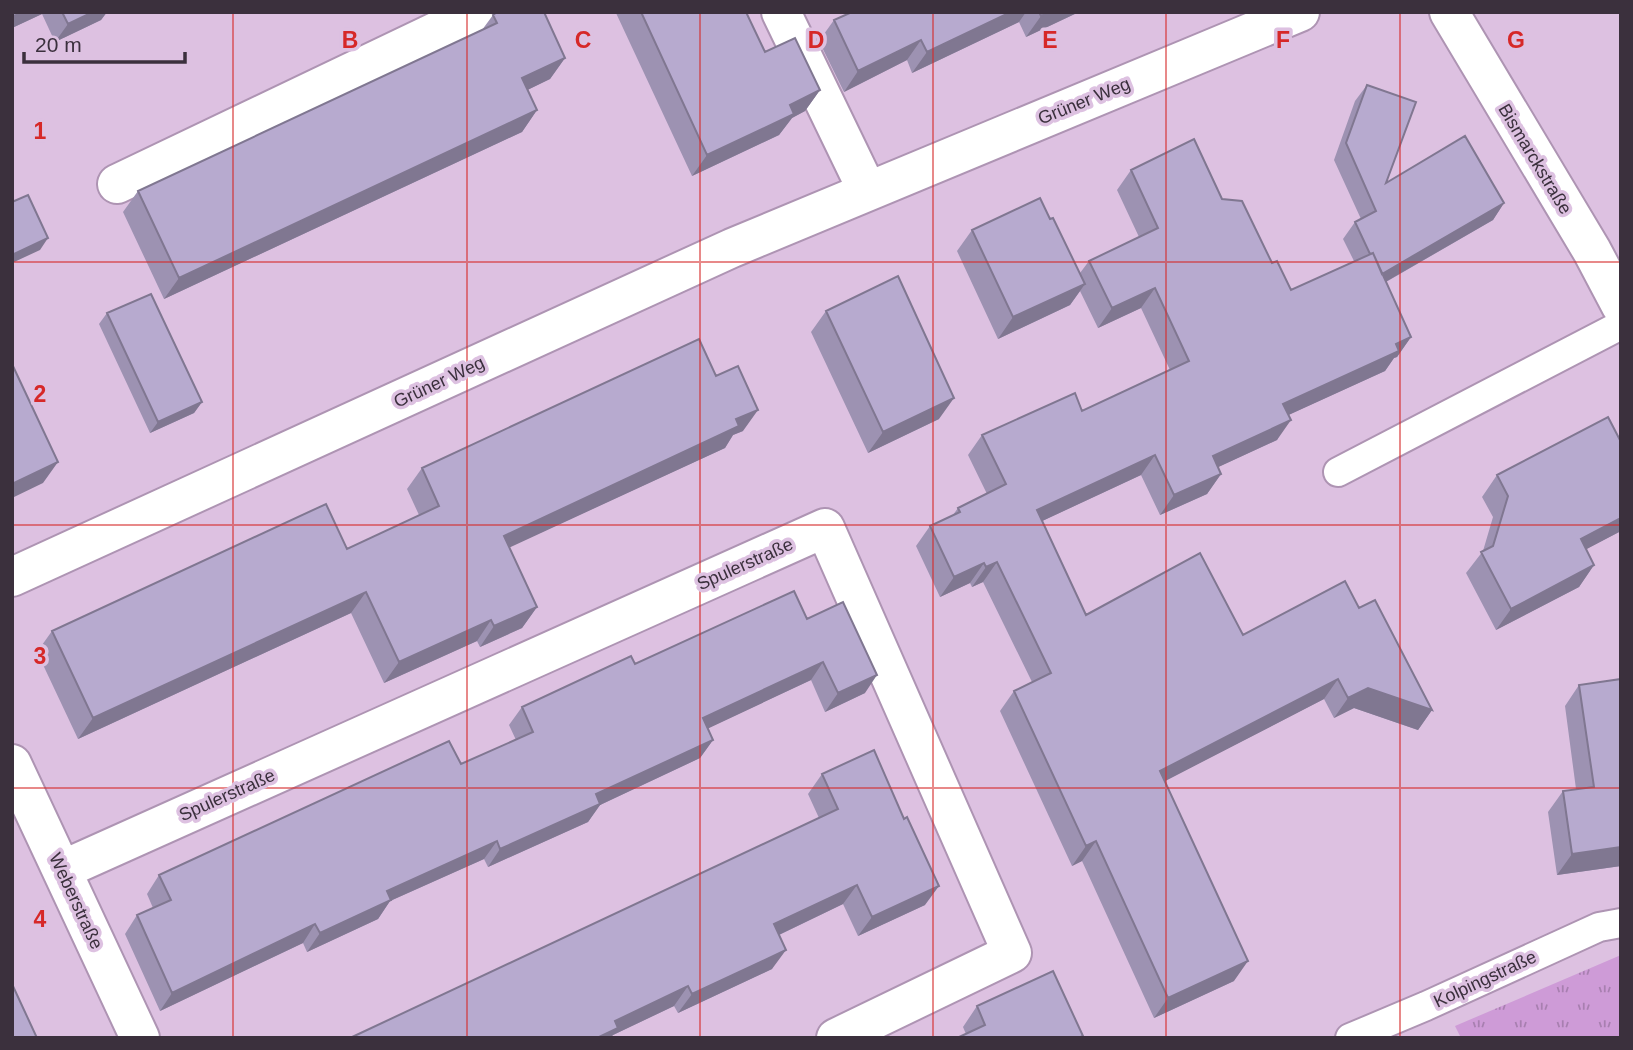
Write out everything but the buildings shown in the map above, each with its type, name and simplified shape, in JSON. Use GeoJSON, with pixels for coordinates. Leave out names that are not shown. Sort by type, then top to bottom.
{"type":"FeatureCollection","features":[{"type":"Feature","properties":{"kind":"street"},"geometry":{"type":"LineString","coordinates":[[117,184],[477,12]]}},
{"type":"Feature","properties":{"kind":"street"},"geometry":{"type":"LineString","coordinates":[[781,12],[867,190]]}},
{"type":"Feature","properties":{"kind":"street","name":"Grüner Weg"},"geometry":{"type":"LineString","coordinates":[[12,577],[732,248],[1300,12]]}},
{"type":"Feature","properties":{"kind":"street","name":"Bismarckstraße"},"geometry":{"type":"LineString","coordinates":[[1449,12],[1592,251],[1621,306]]}},
{"type":"Feature","properties":{"kind":"street","name":"Spulerstraße"},"geometry":{"type":"LineString","coordinates":[[62,870],[825,528],[1012,953],[836,1038]]}},
{"type":"Feature","properties":{"kind":"street","name":"Weberstraße"},"geometry":{"type":"LineString","coordinates":[[12,764],[140,1038]]}},
{"type":"Feature","properties":{"kind":"lane"},"geometry":{"type":"LineString","coordinates":[[1338,472],[1621,325]]}},
{"type":"Feature","properties":{"kind":"lane","name":"Kolpingstraße"},"geometry":{"type":"LineString","coordinates":[[1350,1038],[1599,927],[1621,923]]}},
{"type":"Feature","properties":{"kind":"green space"},"geometry":{"type":"Polygon","coordinates":[[[1621,955],[1621,1038],[1461,1038],[1455,1026],[1621,955]]]}}]}
